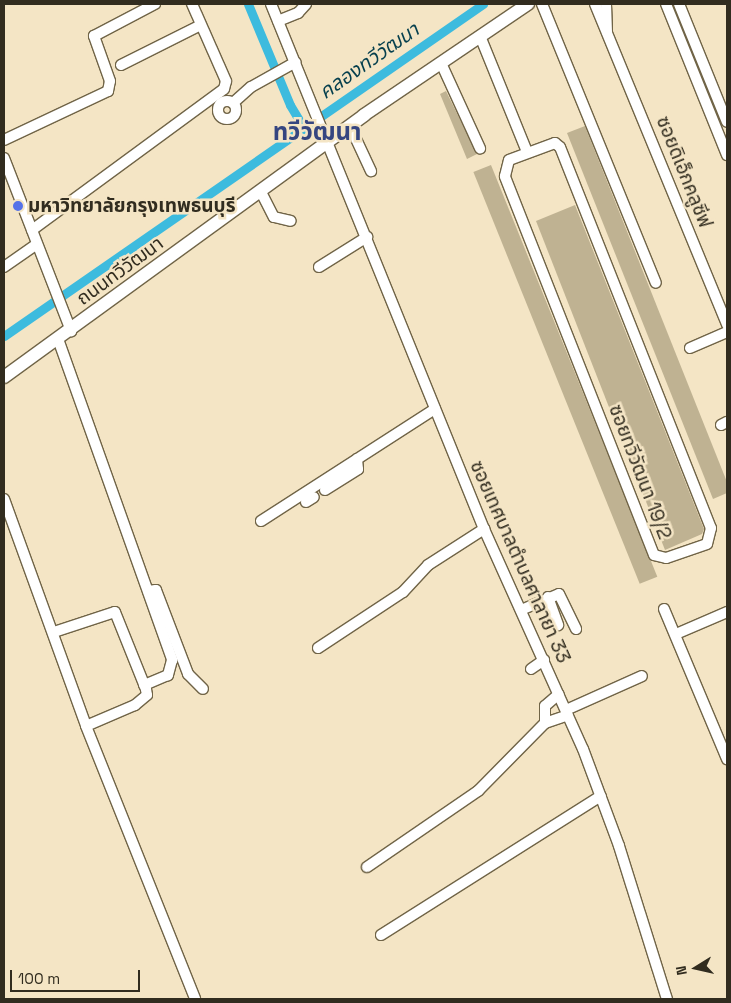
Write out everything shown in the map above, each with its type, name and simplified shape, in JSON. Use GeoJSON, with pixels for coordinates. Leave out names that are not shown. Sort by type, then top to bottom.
{"type":"FeatureCollection","features":[{"type":"Feature","properties":{"kind":"main road","name":"ถนนทวีวัฒนา"},"geometry":{"type":"LineString","coordinates":[[4,377],[71,331],[350,126],[528,4]]}},
{"type":"Feature","properties":{"kind":"street"},"geometry":{"type":"LineString","coordinates":[[4,140],[108,91],[110,81],[94,36],[155,4]]}},
{"type":"Feature","properties":{"kind":"street"},"geometry":{"type":"LineString","coordinates":[[32,230],[224,90],[226,81],[192,4]]}},
{"type":"Feature","properties":{"kind":"street","name":"ซอยเทศบาลตำบลศาลายา 33"},"geometry":{"type":"LineString","coordinates":[[271,4],[324,128],[484,529],[567,712],[601,796],[667,999]]}},
{"type":"Feature","properties":{"kind":"street"},"geometry":{"type":"LineString","coordinates":[[278,21],[298,13],[306,4]]}},
{"type":"Feature","properties":{"kind":"street"},"geometry":{"type":"LineString","coordinates":[[542,4],[656,283]]}},
{"type":"Feature","properties":{"kind":"street","name":"ซอยดิเอ็กคลูซีฟ"},"geometry":{"type":"LineString","coordinates":[[595,4],[727,325]]}},
{"type":"Feature","properties":{"kind":"street","name":"ซอยดิเอ็กคลูซีฟ"},"geometry":{"type":"LineString","coordinates":[[606,4],[607,32]]}},
{"type":"Feature","properties":{"kind":"street"},"geometry":{"type":"LineString","coordinates":[[666,4],[727,155]]}},
{"type":"Feature","properties":{"kind":"street"},"geometry":{"type":"LineString","coordinates":[[679,4],[727,122]]}},
{"type":"Feature","properties":{"kind":"street"},"geometry":{"type":"LineString","coordinates":[[121,66],[201,25]]}},
{"type":"Feature","properties":{"kind":"street"},"geometry":{"type":"LineString","coordinates":[[480,36],[527,152]]}},
{"type":"Feature","properties":{"kind":"street"},"geometry":{"type":"LineString","coordinates":[[233,103],[271,74],[296,62]]}},
{"type":"Feature","properties":{"kind":"street"},"geometry":{"type":"LineString","coordinates":[[441,63],[480,148]]}},
{"type":"Feature","properties":{"kind":"street"},"geometry":{"type":"LineString","coordinates":[[350,126],[371,171]]}},
{"type":"Feature","properties":{"kind":"street","name":"ซอยทวีวัฒนา 19/2"},"geometry":{"type":"LineString","coordinates":[[555,143],[560,147],[711,528],[707,544],[666,558],[654,555],[505,176],[509,160],[527,152],[555,143]]}},
{"type":"Feature","properties":{"kind":"street"},"geometry":{"type":"LineString","coordinates":[[4,158],[71,331]]}},
{"type":"Feature","properties":{"kind":"street"},"geometry":{"type":"LineString","coordinates":[[261,192],[274,216],[290,221]]}},
{"type":"Feature","properties":{"kind":"street"},"geometry":{"type":"LineString","coordinates":[[319,267],[368,237]]}},
{"type":"Feature","properties":{"kind":"street"},"geometry":{"type":"LineString","coordinates":[[4,266],[37,244]]}},
{"type":"Feature","properties":{"kind":"street"},"geometry":{"type":"LineString","coordinates":[[690,348],[727,332]]}},
{"type":"Feature","properties":{"kind":"street"},"geometry":{"type":"LineString","coordinates":[[58,339],[148,591],[173,668],[168,675],[144,685]]}},
{"type":"Feature","properties":{"kind":"street"},"geometry":{"type":"LineString","coordinates":[[261,521],[435,409]]}},
{"type":"Feature","properties":{"kind":"street"},"geometry":{"type":"LineString","coordinates":[[325,490],[358,470],[357,459]]}},
{"type":"Feature","properties":{"kind":"street"},"geometry":{"type":"LineString","coordinates":[[4,498],[54,632],[86,726],[196,999]]}},
{"type":"Feature","properties":{"kind":"street"},"geometry":{"type":"LineString","coordinates":[[318,648],[402,592],[428,565],[484,529]]}},
{"type":"Feature","properties":{"kind":"street"},"geometry":{"type":"LineString","coordinates":[[148,591],[156,590],[188,674],[202,689]]}},
{"type":"Feature","properties":{"kind":"street"},"geometry":{"type":"LineString","coordinates":[[521,610],[548,597],[562,596],[576,629]]}},
{"type":"Feature","properties":{"kind":"street"},"geometry":{"type":"LineString","coordinates":[[548,597],[558,625]]}},
{"type":"Feature","properties":{"kind":"street"},"geometry":{"type":"LineString","coordinates":[[664,609],[727,759]]}},
{"type":"Feature","properties":{"kind":"street"},"geometry":{"type":"LineString","coordinates":[[54,632],[115,612],[144,685],[147,695],[143,700],[86,726]]}},
{"type":"Feature","properties":{"kind":"street"},"geometry":{"type":"LineString","coordinates":[[676,634],[726,615]]}},
{"type":"Feature","properties":{"kind":"street"},"geometry":{"type":"LineString","coordinates":[[530,669],[544,660]]}},
{"type":"Feature","properties":{"kind":"street"},"geometry":{"type":"LineString","coordinates":[[367,867],[478,791],[545,723],[642,676]]}},
{"type":"Feature","properties":{"kind":"street"},"geometry":{"type":"LineString","coordinates":[[545,723],[545,706],[559,694]]}},
{"type":"Feature","properties":{"kind":"street"},"geometry":{"type":"LineString","coordinates":[[381,934],[601,796]]}},
{"type":"Feature","properties":{"kind":"building"},"geometry":{"type":"Polygon","coordinates":[[[446,91],[477,154],[467,159],[440,94],[446,91]]]}},
{"type":"Feature","properties":{"kind":"building"},"geometry":{"type":"Polygon","coordinates":[[[585,126],[727,482],[727,493],[713,499],[567,133],[585,126]]]}},
{"type":"Feature","properties":{"kind":"building"},"geometry":{"type":"Polygon","coordinates":[[[491,165],[657,577],[640,584],[473,172],[491,165]]]}},
{"type":"Feature","properties":{"kind":"building"},"geometry":{"type":"Polygon","coordinates":[[[575,205],[704,529],[702,534],[665,550],[536,221],[575,205]]]}},
{"type":"Feature","properties":{"kind":"waterway"},"geometry":{"type":"LineString","coordinates":[[248,4],[290,105],[304,128]]}},
{"type":"Feature","properties":{"kind":"waterway","name":"คลองทวีวัฒนา"},"geometry":{"type":"LineString","coordinates":[[4,336],[483,4]]}},
{"type":"Feature","properties":{"kind":"place","name":"มหาวิทยาลัยกรุงเทพธนบุรี"},"geometry":{"type":"Point","coordinates":[18,206]}},
{"type":"Feature","properties":{"kind":"district","name":"ทวีวัฒนา"},"geometry":{"type":"Point","coordinates":[317,132]}}]}
